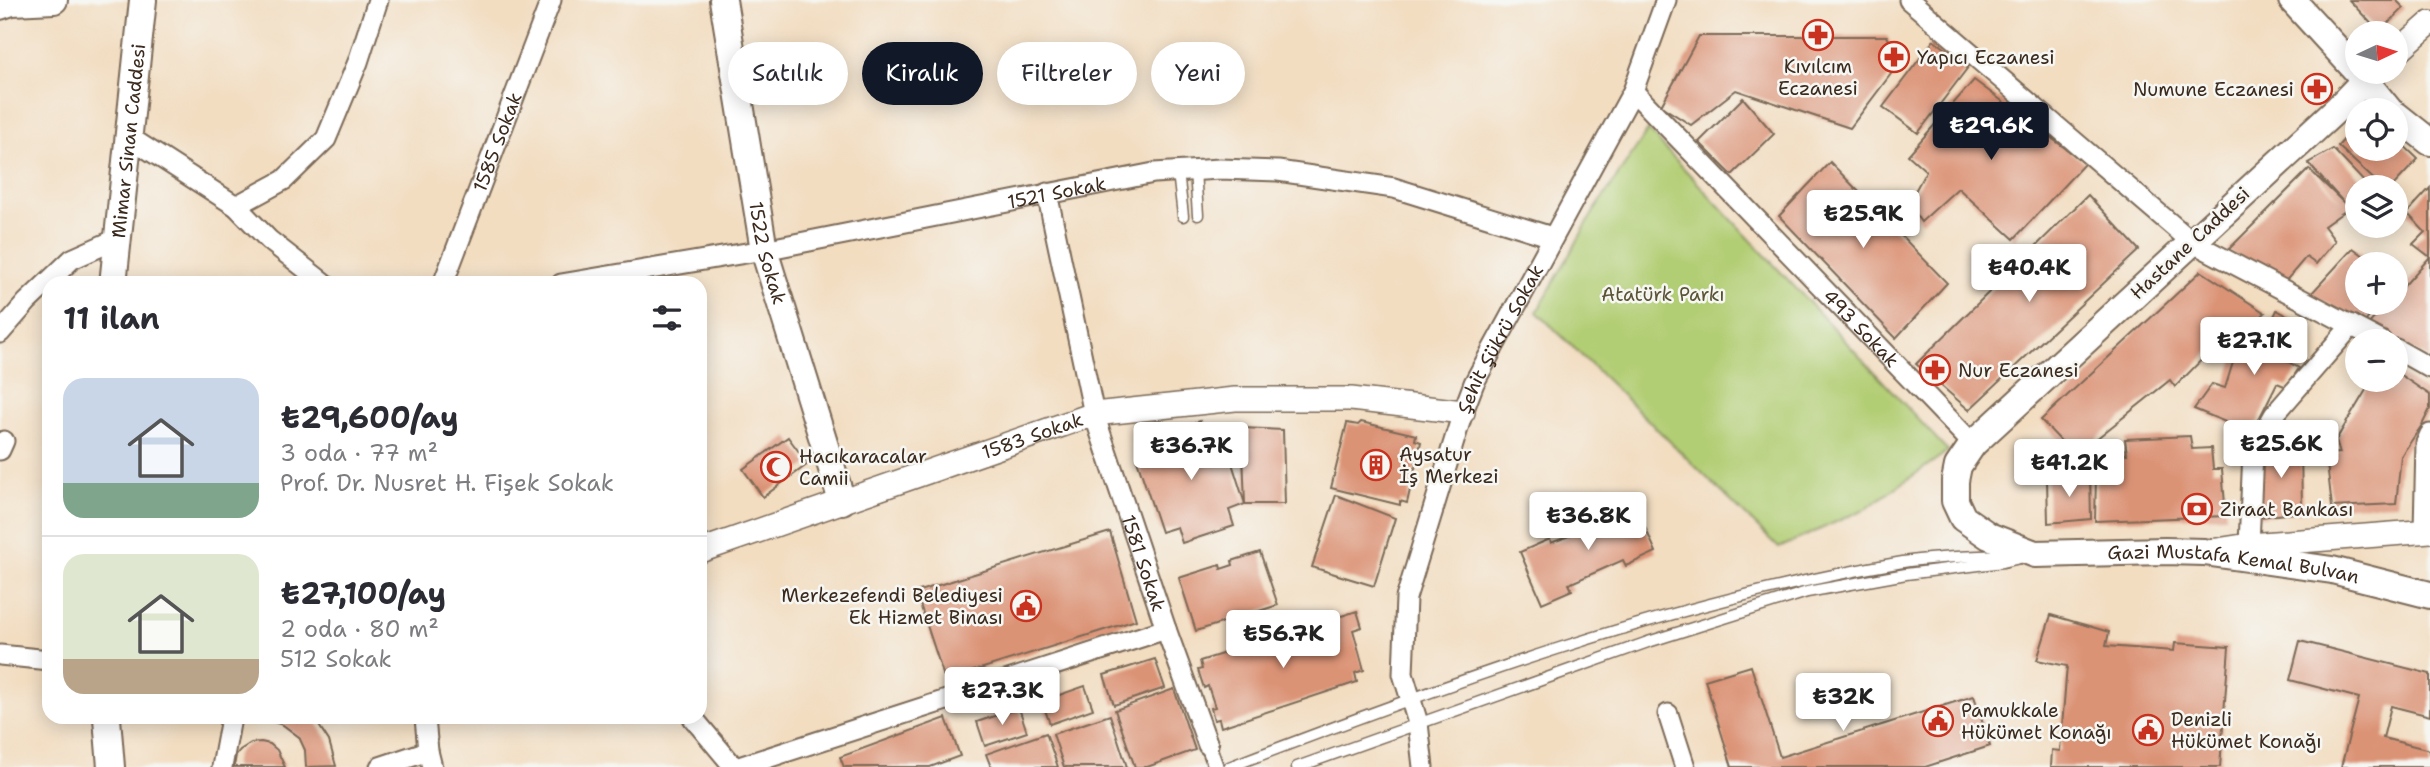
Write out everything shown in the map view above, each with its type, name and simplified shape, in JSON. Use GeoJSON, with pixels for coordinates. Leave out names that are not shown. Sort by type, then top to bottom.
{"type":"FeatureCollection","features":[{"type":"Feature","properties":{"kind":"main road"},"geometry":{"type":"LineString","coordinates":[[0,6],[12,2],[54,0]]}},
{"type":"Feature","properties":{"kind":"main road","name":"Mimar Sinan Caddesi"},"geometry":{"type":"LineString","coordinates":[[114,276],[143,0]]}},
{"type":"Feature","properties":{"kind":"main road","name":"1522 Sokak"},"geometry":{"type":"LineString","coordinates":[[723,0],[764,250],[842,501]]}},
{"type":"Feature","properties":{"kind":"main road"},"geometry":{"type":"LineString","coordinates":[[2292,0],[2345,55]]}},
{"type":"Feature","properties":{"kind":"main road","name":"Hastane Caddesi"},"geometry":{"type":"LineString","coordinates":[[2035,554],[1989,536],[1964,518],[1955,501],[1955,481],[1958,466],[1973,444],[2338,108],[2356,84]]}},
{"type":"Feature","properties":{"kind":"main road"},"geometry":{"type":"LineString","coordinates":[[2408,125],[2430,142]]}},
{"type":"Feature","properties":{"kind":"main road","name":"Gazi Mustafa Kemal Bulvan"},"geometry":{"type":"LineString","coordinates":[[2035,554],[2204,552],[2332,570],[2430,595]]}},
{"type":"Feature","properties":{"kind":"main road"},"geometry":{"type":"LineString","coordinates":[[107,724],[111,767]]}},
{"type":"Feature","properties":{"kind":"street"},"geometry":{"type":"LineString","coordinates":[[236,206],[284,180],[326,139],[358,62],[379,0]]}},
{"type":"Feature","properties":{"kind":"street","name":"1585 Sokak"},"geometry":{"type":"LineString","coordinates":[[446,276],[551,0]]}},
{"type":"Feature","properties":{"kind":"street","name":"Şehit Şükrü Sokak"},"geometry":{"type":"LineString","coordinates":[[1423,767],[1418,723],[1403,674],[1406,598],[1463,412],[1474,383],[1633,91],[1666,0]]}},
{"type":"Feature","properties":{"kind":"street"},"geometry":{"type":"LineString","coordinates":[[1909,0],[2192,242],[2359,329]]}},
{"type":"Feature","properties":{"kind":"street"},"geometry":{"type":"LineString","coordinates":[[2408,42],[2430,23]]}},
{"type":"Feature","properties":{"kind":"street","name":"493 Sokak"},"geometry":{"type":"LineString","coordinates":[[1633,91],[1973,444]]}},
{"type":"Feature","properties":{"kind":"street"},"geometry":{"type":"LineString","coordinates":[[129,137],[236,206],[269,240],[315,276]]}},
{"type":"Feature","properties":{"kind":"street","name":"1521 Sokak"},"geometry":{"type":"LineString","coordinates":[[609,276],[764,250],[1154,173],[1186,171],[1278,171],[1394,188],[1552,237]]}},
{"type":"Feature","properties":{"kind":"street","name":"1581 Sokak"},"geometry":{"type":"LineString","coordinates":[[1047,193],[1094,414],[1166,629],[1216,767]]}},
{"type":"Feature","properties":{"kind":"street"},"geometry":{"type":"LineString","coordinates":[[54,276],[72,259],[119,238]]}},
{"type":"Feature","properties":{"kind":"street"},"geometry":{"type":"LineString","coordinates":[[0,333],[42,288]]}},
{"type":"Feature","properties":{"kind":"street"},"geometry":{"type":"LineString","coordinates":[[2249,545],[2253,451],[2274,415],[2352,325]]}},
{"type":"Feature","properties":{"kind":"street"},"geometry":{"type":"LineString","coordinates":[[2408,356],[2430,368]]}},
{"type":"Feature","properties":{"kind":"street","name":"1583 Sokak"},"geometry":{"type":"LineString","coordinates":[[707,549],[1094,414],[1234,399],[1351,399],[1463,412]]}},
{"type":"Feature","properties":{"kind":"street"},"geometry":{"type":"LineString","coordinates":[[2204,552],[2249,545],[2427,531],[2426,443],[2430,434]]}},
{"type":"Feature","properties":{"kind":"street"},"geometry":{"type":"LineString","coordinates":[[739,767],[1166,629]]}},
{"type":"Feature","properties":{"kind":"street"},"geometry":{"type":"LineString","coordinates":[[0,655],[42,659]]}},
{"type":"Feature","properties":{"kind":"street"},"geometry":{"type":"LineString","coordinates":[[1668,715],[1685,767]]}},
{"type":"Feature","properties":{"kind":"street"},"geometry":{"type":"LineString","coordinates":[[222,767],[230,724]]}},
{"type":"Feature","properties":{"kind":"street"},"geometry":{"type":"LineString","coordinates":[[380,767],[430,759],[426,724]]}},
{"type":"Feature","properties":{"kind":"street"},"geometry":{"type":"LineString","coordinates":[[698,724],[734,767]]}},
{"type":"Feature","properties":{"kind":"lane"},"geometry":{"type":"LineString","coordinates":[[1186,171],[1198,215]]}},
{"type":"Feature","properties":{"kind":"lane"},"geometry":{"type":"LineString","coordinates":[[1183,216],[1186,171]]}},
{"type":"Feature","properties":{"kind":"lane"},"geometry":{"type":"LineString","coordinates":[[1229,767],[1409,698],[1720,600],[1905,562],[2035,554]]}},
{"type":"Feature","properties":{"kind":"lane"},"geometry":{"type":"LineString","coordinates":[[1297,767],[1648,642],[1807,593],[1906,573],[2003,562],[2035,554]]}},
{"type":"Feature","properties":{"kind":"green space","name":"Atatürk Parkı"},"geometry":{"type":"Polygon","coordinates":[[[1648,130],[1948,451],[1867,508],[1779,548],[1537,312],[1593,213],[1648,130]]]}},
{"type":"Feature","properties":{"kind":"building"},"geometry":{"type":"Polygon","coordinates":[[[2349,0],[2396,0],[2404,8],[2390,21],[2369,21],[2349,0]]]}},
{"type":"Feature","properties":{"kind":"building"},"geometry":{"type":"Polygon","coordinates":[[[1699,36],[1887,36],[1900,62],[1850,128],[1736,90],[1691,125],[1661,106],[1699,36]]]}},
{"type":"Feature","properties":{"kind":"building"},"geometry":{"type":"Polygon","coordinates":[[[1934,40],[1969,66],[1918,133],[1883,107],[1934,40]]]}},
{"type":"Feature","properties":{"kind":"building"},"geometry":{"type":"Polygon","coordinates":[[[1974,80],[2085,163],[2014,239],[1958,188],[1921,222],[1908,204],[1926,171],[1908,155],[1974,80]]]}},
{"type":"Feature","properties":{"kind":"building"},"geometry":{"type":"Polygon","coordinates":[[[1743,98],[1774,134],[1732,175],[1699,142],[1743,98]]]}},
{"type":"Feature","properties":{"kind":"building"},"geometry":{"type":"Polygon","coordinates":[[[2345,138],[2345,153],[2338,146],[2345,138]]]}},
{"type":"Feature","properties":{"kind":"building"},"geometry":{"type":"Polygon","coordinates":[[[2333,149],[2358,175],[2345,175],[2345,204],[2308,163],[2333,149]]]}},
{"type":"Feature","properties":{"kind":"building"},"geometry":{"type":"Polygon","coordinates":[[[2408,149],[2418,159],[2403,175],[2369,175],[2354,161],[2408,161],[2408,149]]]}},
{"type":"Feature","properties":{"kind":"building"},"geometry":{"type":"Polygon","coordinates":[[[1830,162],[1947,283],[1896,338],[1779,216],[1830,162]]]}},
{"type":"Feature","properties":{"kind":"building"},"geometry":{"type":"Polygon","coordinates":[[[2309,169],[2345,204],[2345,211],[2324,226],[2335,241],[2316,264],[2306,257],[2284,283],[2227,251],[2309,169]]]}},
{"type":"Feature","properties":{"kind":"building"},"geometry":{"type":"Polygon","coordinates":[[[2430,188],[2430,257],[2413,244],[2425,232],[2408,212],[2430,188]]]}},
{"type":"Feature","properties":{"kind":"building"},"geometry":{"type":"Polygon","coordinates":[[[2088,195],[2139,250],[1969,410],[1916,364],[2088,195]]]}},
{"type":"Feature","properties":{"kind":"building"},"geometry":{"type":"Polygon","coordinates":[[[2345,257],[2345,312],[2310,295],[2345,257]]]}},
{"type":"Feature","properties":{"kind":"building"},"geometry":{"type":"Polygon","coordinates":[[[2430,257],[2430,359],[2408,348],[2408,329],[2366,327],[2377,315],[2408,315],[2408,282],[2430,257]]]}},
{"type":"Feature","properties":{"kind":"building"},"geometry":{"type":"Polygon","coordinates":[[[2201,271],[2265,313],[2226,349],[2218,343],[2175,387],[2170,380],[2075,456],[2041,420],[2201,271]]]}},
{"type":"Feature","properties":{"kind":"building"},"geometry":{"type":"Polygon","coordinates":[[[2277,310],[2304,325],[2283,359],[2299,368],[2287,387],[2277,383],[2252,433],[2194,409],[2212,384],[2225,388],[2239,343],[2259,350],[2277,310]]]}},
{"type":"Feature","properties":{"kind":"building"},"geometry":{"type":"Polygon","coordinates":[[[2351,315],[2371,315],[2365,322],[2351,315]]]}},
{"type":"Feature","properties":{"kind":"building"},"geometry":{"type":"Polygon","coordinates":[[[2408,380],[2430,395],[2430,409],[2401,456],[2396,504],[2332,507],[2326,454],[2340,453],[2336,440],[2365,392],[2408,392],[2408,380]]]}},
{"type":"Feature","properties":{"kind":"building"},"geometry":{"type":"Polygon","coordinates":[[[1200,421],[1205,438],[1222,432],[1245,504],[1229,510],[1234,526],[1182,543],[1177,527],[1161,532],[1137,460],[1153,455],[1148,438],[1200,421]]]}},
{"type":"Feature","properties":{"kind":"building","name":"Aysatur İş Merkezi"},"geometry":{"type":"Polygon","coordinates":[[[1361,422],[1416,435],[1415,440],[1421,442],[1407,503],[1400,501],[1400,505],[1331,488],[1347,423],[1358,425],[1361,422]]]}},
{"type":"Feature","properties":{"kind":"building"},"geometry":{"type":"Polygon","coordinates":[[[1242,428],[1283,430],[1285,504],[1245,504],[1242,428]]]}},
{"type":"Feature","properties":{"kind":"building"},"geometry":{"type":"Polygon","coordinates":[[[2190,436],[2192,449],[2211,448],[2213,469],[2222,469],[2226,516],[2095,521],[2096,476],[2107,476],[2106,453],[2127,454],[2125,439],[2190,436]]]}},
{"type":"Feature","properties":{"kind":"building","name":"Hacıkaracalar Camii"},"geometry":{"type":"Polygon","coordinates":[[[788,437],[808,464],[763,497],[743,469],[788,437]]]}},
{"type":"Feature","properties":{"kind":"building"},"geometry":{"type":"Polygon","coordinates":[[[2301,442],[2302,512],[2259,517],[2260,452],[2263,446],[2301,442]]]}},
{"type":"Feature","properties":{"kind":"building"},"geometry":{"type":"Polygon","coordinates":[[[2090,475],[2091,519],[2048,523],[2047,479],[2090,475]]]}},
{"type":"Feature","properties":{"kind":"building"},"geometry":{"type":"Polygon","coordinates":[[[1336,495],[1395,518],[1374,586],[1312,567],[1336,495]]]}},
{"type":"Feature","properties":{"kind":"building"},"geometry":{"type":"Polygon","coordinates":[[[1634,502],[1656,552],[1626,566],[1623,560],[1569,584],[1572,590],[1542,603],[1520,552],[1550,539],[1551,543],[1569,536],[1567,534],[1606,519],[1604,515],[1634,502]]]}},
{"type":"Feature","properties":{"kind":"building","name":"Merkezefendi Belediyesi Ek Hizmet Binası"},"geometry":{"type":"Polygon","coordinates":[[[1110,532],[1136,620],[945,680],[916,592],[1110,532]]]}},
{"type":"Feature","properties":{"kind":"building"},"geometry":{"type":"Polygon","coordinates":[[[1260,552],[1278,605],[1196,631],[1179,578],[1220,565],[1221,569],[1233,565],[1232,561],[1260,552]]]}},
{"type":"Feature","properties":{"kind":"building"},"geometry":{"type":"Polygon","coordinates":[[[1357,611],[1362,627],[1353,630],[1364,670],[1355,673],[1357,682],[1221,727],[1219,719],[1214,720],[1211,708],[1215,707],[1208,686],[1204,688],[1198,670],[1202,669],[1200,661],[1357,611]]]}},
{"type":"Feature","properties":{"kind":"building"},"geometry":{"type":"Polygon","coordinates":[[[2051,615],[2109,632],[2106,646],[2174,651],[2175,643],[2229,647],[2220,767],[2051,767],[2052,750],[2060,751],[2067,666],[2037,660],[2051,615]]]}},
{"type":"Feature","properties":{"kind":"building"},"geometry":{"type":"Polygon","coordinates":[[[2300,641],[2430,674],[2430,716],[2391,706],[2383,738],[2430,750],[2430,767],[2341,767],[2359,698],[2290,680],[2300,641]]]}},
{"type":"Feature","properties":{"kind":"building"},"geometry":{"type":"Polygon","coordinates":[[[1155,659],[1165,688],[1114,705],[1104,675],[1155,659]]]}},
{"type":"Feature","properties":{"kind":"building","name":"Pamukkale Hükümet Konağı"},"geometry":{"type":"Polygon","coordinates":[[[1751,666],[1780,757],[1974,696],[1990,746],[1925,767],[1732,767],[1705,680],[1751,666]]]}},
{"type":"Feature","properties":{"kind":"building"},"geometry":{"type":"Polygon","coordinates":[[[1085,686],[1093,709],[1050,724],[1042,701],[1085,686]]]}},
{"type":"Feature","properties":{"kind":"building"},"geometry":{"type":"Polygon","coordinates":[[[1174,689],[1195,750],[1147,767],[1135,767],[1115,710],[1174,689]]]}},
{"type":"Feature","properties":{"kind":"building"},"geometry":{"type":"Polygon","coordinates":[[[1019,708],[1027,732],[985,746],[977,722],[1019,708]]]}},
{"type":"Feature","properties":{"kind":"building"},"geometry":{"type":"Polygon","coordinates":[[[1110,715],[1127,767],[1064,767],[1053,734],[1110,715]]]}},
{"type":"Feature","properties":{"kind":"building"},"geometry":{"type":"Polygon","coordinates":[[[946,718],[960,756],[930,767],[844,767],[840,757],[946,718]]]}},
{"type":"Feature","properties":{"kind":"building"},"geometry":{"type":"Polygon","coordinates":[[[280,724],[318,724],[329,741],[336,766],[306,767],[305,750],[299,737],[280,724]]]}},
{"type":"Feature","properties":{"kind":"building"},"geometry":{"type":"Polygon","coordinates":[[[1046,733],[1058,767],[991,767],[986,754],[1046,733]]]}},
{"type":"Feature","properties":{"kind":"building"},"geometry":{"type":"Polygon","coordinates":[[[251,743],[270,744],[277,750],[285,767],[234,767],[236,755],[240,750],[251,743]]]}},
{"type":"Feature","properties":{"kind":"place","name":"Kıvılcım Eczanesi"},"geometry":{"type":"Point","coordinates":[1818,35]}},
{"type":"Feature","properties":{"kind":"place","name":"Yapıcı Eczanesi"},"geometry":{"type":"Point","coordinates":[1894,57]}},
{"type":"Feature","properties":{"kind":"place","name":"Numune Eczanesi"},"geometry":{"type":"Point","coordinates":[2317,89]}},
{"type":"Feature","properties":{"kind":"place","name":"Nur Eczanesi"},"geometry":{"type":"Point","coordinates":[1935,370]}},
{"type":"Feature","properties":{"kind":"place","name":"Aysatur İş Merkezi"},"geometry":{"type":"Point","coordinates":[1376,465]}},
{"type":"Feature","properties":{"kind":"place","name":"Hacıkaracalar Camii"},"geometry":{"type":"Point","coordinates":[776,467]}},
{"type":"Feature","properties":{"kind":"place","name":"Ziraat Bankası"},"geometry":{"type":"Point","coordinates":[2197,509]}},
{"type":"Feature","properties":{"kind":"place","name":"Merkezefendi Belediyesi Ek Hizmet Binası"},"geometry":{"type":"Point","coordinates":[1026,606]}},
{"type":"Feature","properties":{"kind":"place","name":"Pamukkale Hükümet Konağı"},"geometry":{"type":"Point","coordinates":[1938,721]}},
{"type":"Feature","properties":{"kind":"place","name":"Denizli Hükümet Konağı"},"geometry":{"type":"Point","coordinates":[2148,730]}}]}
